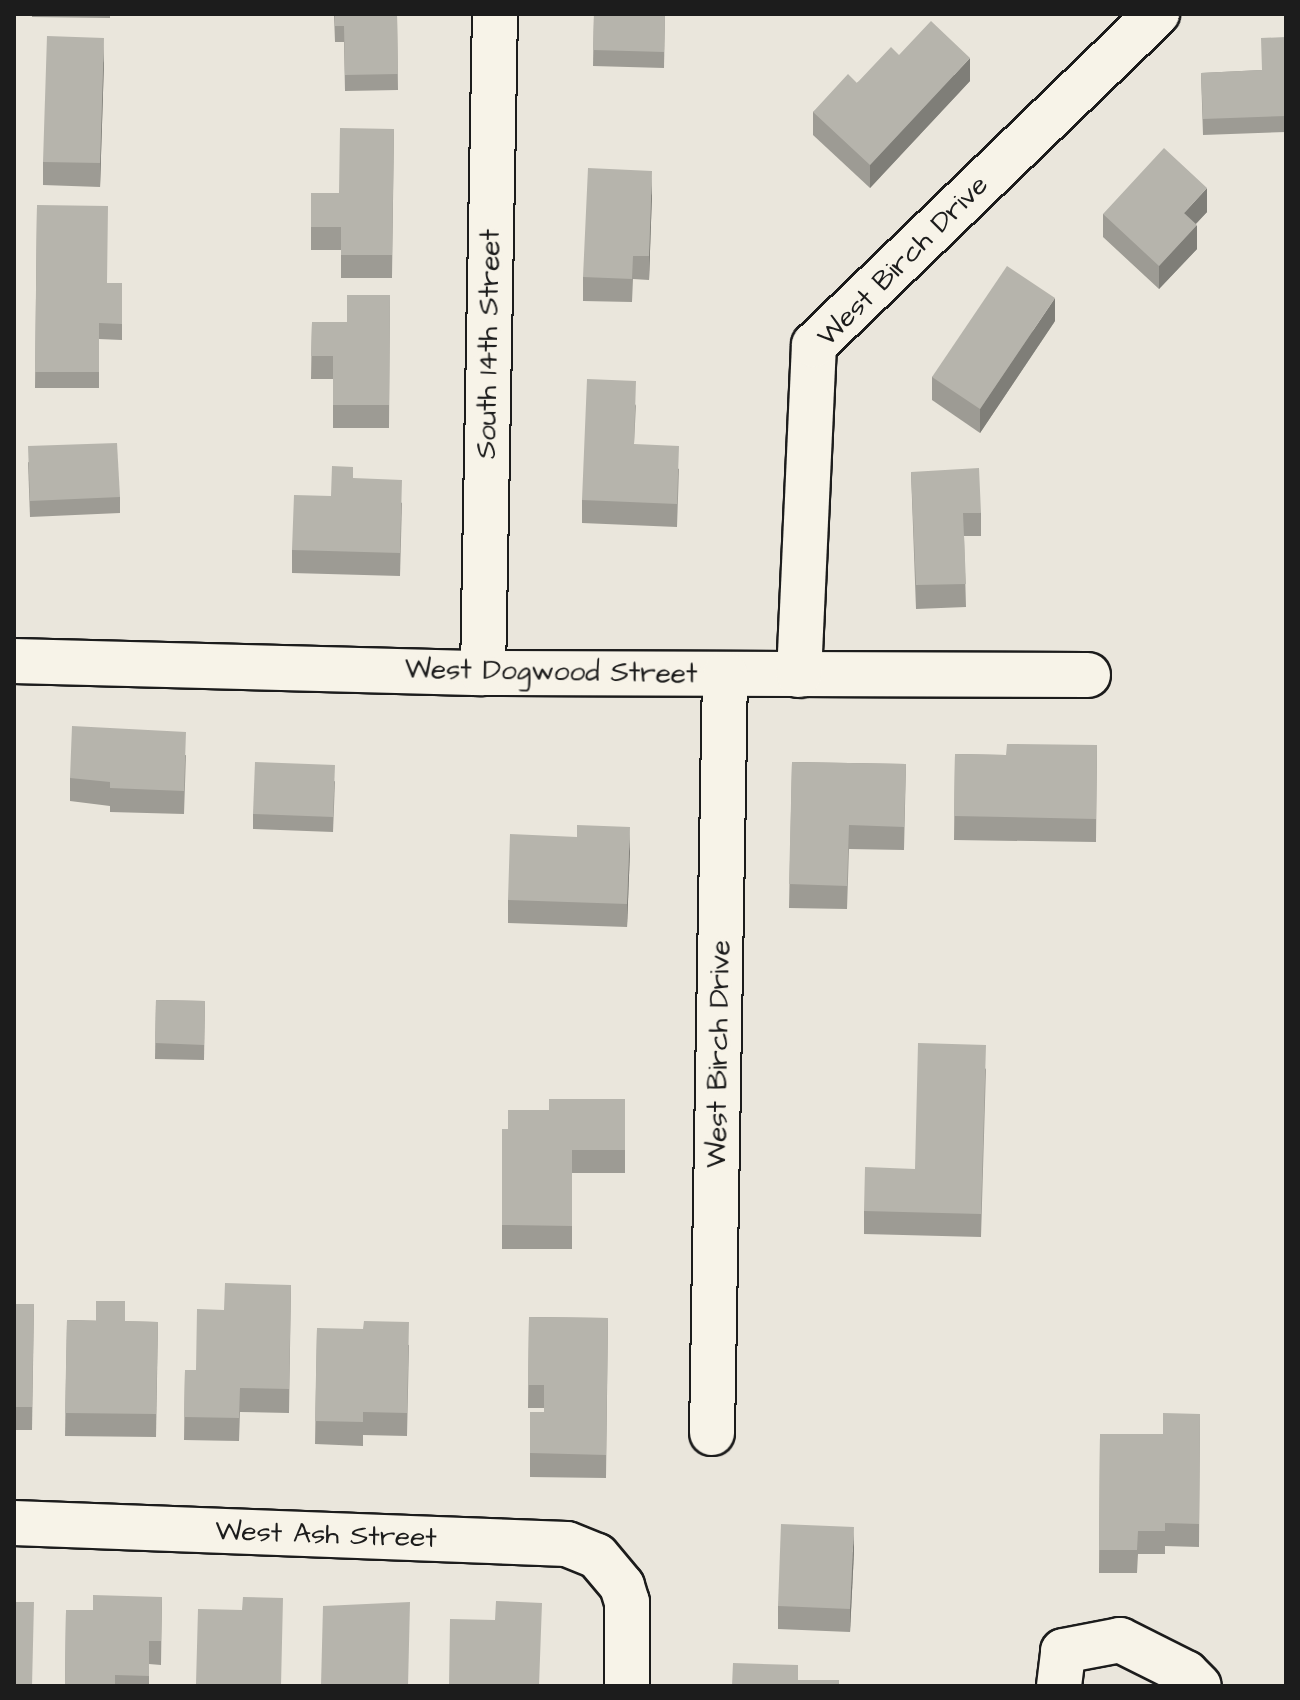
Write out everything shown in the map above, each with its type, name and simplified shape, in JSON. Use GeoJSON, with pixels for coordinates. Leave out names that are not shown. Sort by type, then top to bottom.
{"type":"FeatureCollection","features":[{"type":"Feature","properties":{"kind":"street","name":"South 14th Street"},"geometry":{"type":"LineString","coordinates":[[483,673],[495,14]]}},
{"type":"Feature","properties":{"kind":"street","name":"West Birch Drive"},"geometry":{"type":"LineString","coordinates":[[799,675],[814,345],[1114,29],[1157,14]]}},
{"type":"Feature","properties":{"kind":"street","name":"West Dogwood Street"},"geometry":{"type":"LineString","coordinates":[[14,661],[483,673],[1088,675]]}},
{"type":"Feature","properties":{"kind":"street","name":"West Birch Drive"},"geometry":{"type":"LineString","coordinates":[[712,1433],[725,674]]}},
{"type":"Feature","properties":{"kind":"street","name":"West Ash Street"},"geometry":{"type":"LineString","coordinates":[[14,1523],[567,1544],[597,1556],[622,1586],[627,1602],[627,1686]]}},
{"type":"Feature","properties":{"kind":"street"},"geometry":{"type":"LineString","coordinates":[[1059,1686],[1063,1651],[1120,1640],[1186,1673],[1199,1686]]}},
{"type":"Feature","properties":{"kind":"building"},"geometry":{"type":"Polygon","coordinates":[[[335,14],[397,14],[398,74],[345,75],[344,26],[335,26],[335,14]]]}},
{"type":"Feature","properties":{"kind":"building"},"geometry":{"type":"Polygon","coordinates":[[[594,14],[665,14],[664,52],[593,50],[594,14]]]}},
{"type":"Feature","properties":{"kind":"building"},"geometry":{"type":"Polygon","coordinates":[[[931,21],[970,58],[870,165],[813,112],[848,74],[857,83],[891,47],[899,55],[931,21]]]}},
{"type":"Feature","properties":{"kind":"building"},"geometry":{"type":"Polygon","coordinates":[[[47,36],[104,38],[100,163],[43,162],[47,36]]]}},
{"type":"Feature","properties":{"kind":"building"},"geometry":{"type":"Polygon","coordinates":[[[1286,37],[1286,116],[1203,119],[1201,73],[1262,70],[1261,38],[1286,37]]]}},
{"type":"Feature","properties":{"kind":"building"},"geometry":{"type":"Polygon","coordinates":[[[340,128],[394,129],[392,255],[341,255],[341,227],[311,227],[311,193],[339,193],[340,128]]]}},
{"type":"Feature","properties":{"kind":"building"},"geometry":{"type":"Polygon","coordinates":[[[1164,148],[1207,188],[1184,213],[1197,225],[1159,266],[1103,214],[1164,148]]]}},
{"type":"Feature","properties":{"kind":"building"},"geometry":{"type":"Polygon","coordinates":[[[588,168],[652,171],[649,256],[633,256],[632,279],[583,277],[588,168]]]}},
{"type":"Feature","properties":{"kind":"building"},"geometry":{"type":"Polygon","coordinates":[[[37,205],[108,206],[107,283],[122,283],[122,324],[99,323],[99,372],[35,372],[37,205]]]}},
{"type":"Feature","properties":{"kind":"building"},"geometry":{"type":"Polygon","coordinates":[[[1007,266],[1055,298],[980,409],[932,377],[1007,266]]]}},
{"type":"Feature","properties":{"kind":"building"},"geometry":{"type":"Polygon","coordinates":[[[347,295],[390,295],[389,405],[333,405],[333,356],[311,356],[312,322],[347,322],[347,295]]]}},
{"type":"Feature","properties":{"kind":"building"},"geometry":{"type":"Polygon","coordinates":[[[587,379],[636,381],[634,444],[679,446],[677,504],[582,500],[587,379]]]}},
{"type":"Feature","properties":{"kind":"building"},"geometry":{"type":"Polygon","coordinates":[[[117,443],[120,497],[30,501],[28,446],[117,443]]]}},
{"type":"Feature","properties":{"kind":"building"},"geometry":{"type":"Polygon","coordinates":[[[332,466],[353,467],[353,478],[402,480],[400,553],[292,550],[294,495],[331,496],[332,466]]]}},
{"type":"Feature","properties":{"kind":"building"},"geometry":{"type":"Polygon","coordinates":[[[979,468],[981,513],[963,513],[966,584],[916,585],[911,472],[979,468]]]}},
{"type":"Feature","properties":{"kind":"building"},"geometry":{"type":"Polygon","coordinates":[[[72,726],[186,732],[184,791],[110,788],[110,782],[70,778],[72,726]]]}},
{"type":"Feature","properties":{"kind":"building"},"geometry":{"type":"Polygon","coordinates":[[[1007,744],[1097,745],[1096,819],[954,816],[955,754],[1006,755],[1007,744]]]}},
{"type":"Feature","properties":{"kind":"building"},"geometry":{"type":"Polygon","coordinates":[[[255,762],[335,765],[333,817],[253,814],[255,762]]]}},
{"type":"Feature","properties":{"kind":"building"},"geometry":{"type":"Polygon","coordinates":[[[792,762],[906,764],[904,827],[849,825],[847,886],[789,884],[792,762]]]}},
{"type":"Feature","properties":{"kind":"building"},"geometry":{"type":"Polygon","coordinates":[[[577,825],[630,827],[627,904],[508,900],[510,834],[577,837],[577,825]]]}},
{"type":"Feature","properties":{"kind":"building"},"geometry":{"type":"Polygon","coordinates":[[[156,1000],[205,1001],[204,1045],[155,1043],[156,1000]]]}},
{"type":"Feature","properties":{"kind":"building"},"geometry":{"type":"Polygon","coordinates":[[[918,1043],[986,1045],[981,1214],[864,1211],[865,1167],[915,1169],[918,1043]]]}},
{"type":"Feature","properties":{"kind":"building"},"geometry":{"type":"Polygon","coordinates":[[[549,1099],[625,1099],[625,1150],[572,1150],[572,1226],[502,1225],[502,1129],[508,1129],[508,1110],[549,1110],[549,1099]]]}},
{"type":"Feature","properties":{"kind":"building"},"geometry":{"type":"Polygon","coordinates":[[[225,1283],[291,1285],[289,1389],[240,1388],[239,1418],[184,1417],[185,1370],[196,1370],[197,1309],[224,1310],[225,1283]]]}},
{"type":"Feature","properties":{"kind":"building"},"geometry":{"type":"Polygon","coordinates":[[[96,1301],[125,1301],[125,1321],[158,1322],[156,1414],[65,1413],[67,1320],[96,1321],[96,1301]]]}},
{"type":"Feature","properties":{"kind":"building"},"geometry":{"type":"Polygon","coordinates":[[[14,1304],[34,1304],[32,1407],[14,1407],[14,1304]]]}},
{"type":"Feature","properties":{"kind":"building"},"geometry":{"type":"Polygon","coordinates":[[[529,1317],[608,1318],[606,1455],[530,1453],[530,1412],[544,1412],[544,1385],[528,1385],[529,1317]]]}},
{"type":"Feature","properties":{"kind":"building"},"geometry":{"type":"Polygon","coordinates":[[[364,1321],[409,1322],[407,1413],[363,1412],[363,1422],[315,1421],[317,1328],[363,1329],[364,1321]]]}},
{"type":"Feature","properties":{"kind":"building"},"geometry":{"type":"Polygon","coordinates":[[[1163,1413],[1200,1414],[1199,1524],[1165,1523],[1165,1531],[1138,1531],[1137,1550],[1099,1550],[1100,1434],[1163,1434],[1163,1413]]]}},
{"type":"Feature","properties":{"kind":"building"},"geometry":{"type":"Polygon","coordinates":[[[781,1524],[854,1527],[850,1609],[778,1606],[781,1524]]]}},
{"type":"Feature","properties":{"kind":"building"},"geometry":{"type":"Polygon","coordinates":[[[93,1595],[162,1597],[161,1641],[149,1641],[149,1676],[115,1675],[115,1684],[65,1684],[66,1610],[93,1610],[93,1595]]]}},
{"type":"Feature","properties":{"kind":"building"},"geometry":{"type":"Polygon","coordinates":[[[243,1597],[283,1598],[281,1686],[196,1684],[198,1609],[242,1610],[243,1597]]]}},
{"type":"Feature","properties":{"kind":"building"},"geometry":{"type":"Polygon","coordinates":[[[496,1601],[542,1603],[539,1686],[449,1686],[450,1619],[495,1620],[496,1601]]]}},
{"type":"Feature","properties":{"kind":"building"},"geometry":{"type":"Polygon","coordinates":[[[14,1602],[34,1602],[32,1686],[14,1686],[14,1602]]]}},
{"type":"Feature","properties":{"kind":"building"},"geometry":{"type":"Polygon","coordinates":[[[410,1602],[408,1686],[321,1686],[323,1606],[410,1602]]]}},
{"type":"Feature","properties":{"kind":"building"},"geometry":{"type":"Polygon","coordinates":[[[733,1663],[798,1665],[798,1680],[839,1680],[839,1686],[732,1686],[733,1663]]]}}]}
